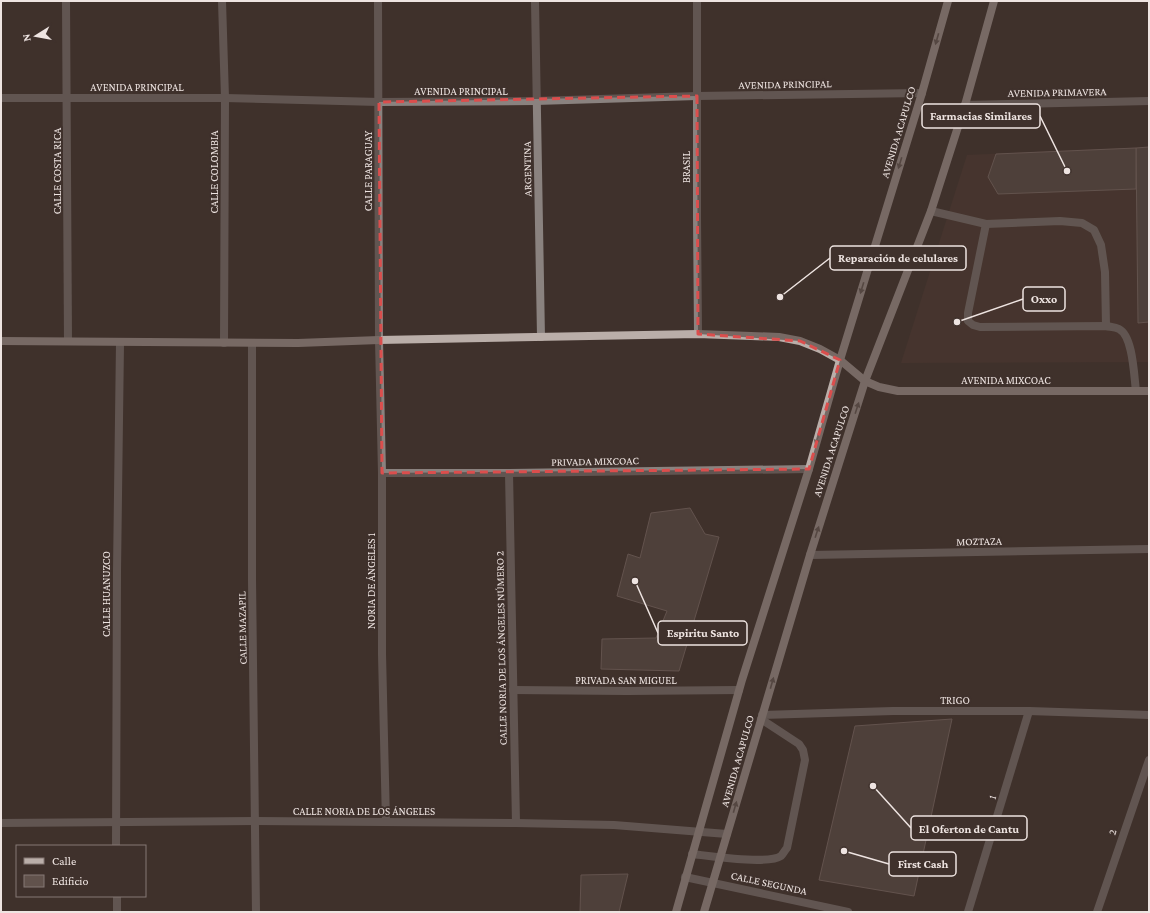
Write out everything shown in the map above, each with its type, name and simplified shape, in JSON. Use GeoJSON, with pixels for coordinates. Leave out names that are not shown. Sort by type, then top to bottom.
{"type":"FeatureCollection","features":[{"type":"Feature","properties":{"kind":"main road","name":"AVENIDA ACAPULCO"},"geometry":{"type":"LineString","coordinates":[[676,912],[738,690],[809,468],[840,360],[922,93],[948,1]]}},
{"type":"Feature","properties":{"kind":"main road","name":"AVENIDA ACAPULCO"},"geometry":{"type":"LineString","coordinates":[[704,912],[810,555],[865,381],[930,211],[965,105],[994,1]]}},
{"type":"Feature","properties":{"kind":"main road","name":"AVENIDA MIXCOAC"},"geometry":{"type":"LineString","coordinates":[[1,341],[298,343],[698,334],[779,337],[800,341],[820,349],[840,360],[865,381],[879,387],[898,391],[1149,391]]}},
{"type":"Feature","properties":{"kind":"street","name":"CALLE COSTA RICA"},"geometry":{"type":"LineString","coordinates":[[66,1],[68,97],[68,341]]}},
{"type":"Feature","properties":{"kind":"street","name":"CALLE COLOMBIA"},"geometry":{"type":"LineString","coordinates":[[222,1],[225,98],[224,343]]}},
{"type":"Feature","properties":{"kind":"street","name":"CALLE PARAGUAY"},"geometry":{"type":"LineString","coordinates":[[378,1],[379,340]]}},
{"type":"Feature","properties":{"kind":"street","name":"ARGENTINA"},"geometry":{"type":"LineString","coordinates":[[535,1],[541,337]]}},
{"type":"Feature","properties":{"kind":"street","name":"BRASIL"},"geometry":{"type":"LineString","coordinates":[[697,1],[696,218],[698,334]]}},
{"type":"Feature","properties":{"kind":"street","name":"AVENIDA PRINCIPAL"},"geometry":{"type":"LineString","coordinates":[[1,98],[225,98],[379,102],[536,101],[697,96],[922,93]]}},
{"type":"Feature","properties":{"kind":"street","name":"AVENIDA PRIMAVERA"},"geometry":{"type":"LineString","coordinates":[[965,105],[1149,102]]}},
{"type":"Feature","properties":{"kind":"street"},"geometry":{"type":"LineString","coordinates":[[930,211],[986,224],[1060,221],[1082,223],[1094,230],[1101,245],[1104,272],[1106,326]]}},
{"type":"Feature","properties":{"kind":"street"},"geometry":{"type":"LineString","coordinates":[[986,224],[968,313],[968,321],[973,325],[980,327],[1106,326],[1119,329],[1126,336],[1130,346],[1136,391]]}},
{"type":"Feature","properties":{"kind":"street","name":"NORIA DE ÁNGELES 1"},"geometry":{"type":"LineString","coordinates":[[379,340],[382,473],[382,654],[386,822]]}},
{"type":"Feature","properties":{"kind":"street","name":"CALLE HUANUZCO"},"geometry":{"type":"LineString","coordinates":[[116,845],[120,342]]}},
{"type":"Feature","properties":{"kind":"street","name":"CALLE MAZAPIL"},"geometry":{"type":"LineString","coordinates":[[252,343],[252,580],[256,912]]}},
{"type":"Feature","properties":{"kind":"street","name":"PRIVADA MIXCOAC"},"geometry":{"type":"LineString","coordinates":[[382,473],[508,473],[809,468]]}},
{"type":"Feature","properties":{"kind":"street","name":"CALLE NORIA DE LOS ÁNGELES NÚMERO 2"},"geometry":{"type":"LineString","coordinates":[[508,473],[516,823]]}},
{"type":"Feature","properties":{"kind":"street","name":"MOZTAZA"},"geometry":{"type":"LineString","coordinates":[[810,555],[1149,549]]}},
{"type":"Feature","properties":{"kind":"street","name":"PRIVADA SAN MIGUEL"},"geometry":{"type":"LineString","coordinates":[[513,690],[738,690]]}},
{"type":"Feature","properties":{"kind":"street","name":"TRIGO"},"geometry":{"type":"LineString","coordinates":[[761,717],[885,712],[1029,711],[1149,715]]}},
{"type":"Feature","properties":{"kind":"street","name":"1"},"geometry":{"type":"LineString","coordinates":[[968,912],[1029,711]]}},
{"type":"Feature","properties":{"kind":"street"},"geometry":{"type":"LineString","coordinates":[[692,854],[760,860],[782,855],[787,848],[805,760],[803,750],[799,744],[761,717]]}},
{"type":"Feature","properties":{"kind":"street","name":"2"},"geometry":{"type":"LineString","coordinates":[[1096,912],[1149,760]]}},
{"type":"Feature","properties":{"kind":"street","name":"CALLE NORIA DE LOS ÁNGELES"},"geometry":{"type":"LineString","coordinates":[[1,823],[256,821],[516,823],[614,825],[727,834]]}},
{"type":"Feature","properties":{"kind":"street","name":"CALLE SEGUNDA"},"geometry":{"type":"LineString","coordinates":[[685,877],[848,912]]}},
{"type":"Feature","properties":{"kind":"street"},"geometry":{"type":"LineString","coordinates":[[117,897],[117,912]]}},
{"type":"Feature","properties":{"kind":"highlighted area"},"geometry":{"type":"Polygon","coordinates":[[[697,96],[698,334],[800,341],[840,360],[809,469],[382,473],[379,102],[697,96]]]}},
{"type":"Feature","properties":{"kind":"shaded area"},"geometry":{"type":"Polygon","coordinates":[[[1149,147],[1149,362],[901,363],[967,155],[1149,147]]]}},
{"type":"Feature","properties":{"kind":"building"},"geometry":{"type":"Polygon","coordinates":[[[1149,147],[1149,322],[1138,323],[1136,148],[1149,147]]]}},
{"type":"Feature","properties":{"kind":"building"},"geometry":{"type":"Polygon","coordinates":[[[1136,148],[1136,189],[998,194],[988,177],[996,154],[1136,148]]]}},
{"type":"Feature","properties":{"kind":"building"},"geometry":{"type":"Polygon","coordinates":[[[690,508],[705,534],[719,537],[679,671],[601,669],[602,639],[656,638],[667,611],[617,596],[628,554],[640,558],[651,513],[690,508]]]}},
{"type":"Feature","properties":{"kind":"building"},"geometry":{"type":"Polygon","coordinates":[[[952,719],[914,896],[819,880],[855,726],[952,719]]]}},
{"type":"Feature","properties":{"kind":"building"},"geometry":{"type":"Polygon","coordinates":[[[628,874],[619,912],[580,912],[581,875],[628,874]]]}},
{"type":"Feature","properties":{"kind":"place","name":"Farmacias Similares"},"geometry":{"type":"Point","coordinates":[1067,171]}},
{"type":"Feature","properties":{"kind":"place","name":"Reparación de celulares"},"geometry":{"type":"Point","coordinates":[780,297]}},
{"type":"Feature","properties":{"kind":"place","name":"Oxxo"},"geometry":{"type":"Point","coordinates":[957,322]}},
{"type":"Feature","properties":{"kind":"place","name":"Espiritu Santo"},"geometry":{"type":"Point","coordinates":[635,581]}},
{"type":"Feature","properties":{"kind":"place","name":"El Oferton de Cantu"},"geometry":{"type":"Point","coordinates":[873,786]}},
{"type":"Feature","properties":{"kind":"place","name":"First Cash"},"geometry":{"type":"Point","coordinates":[844,851]}}]}
